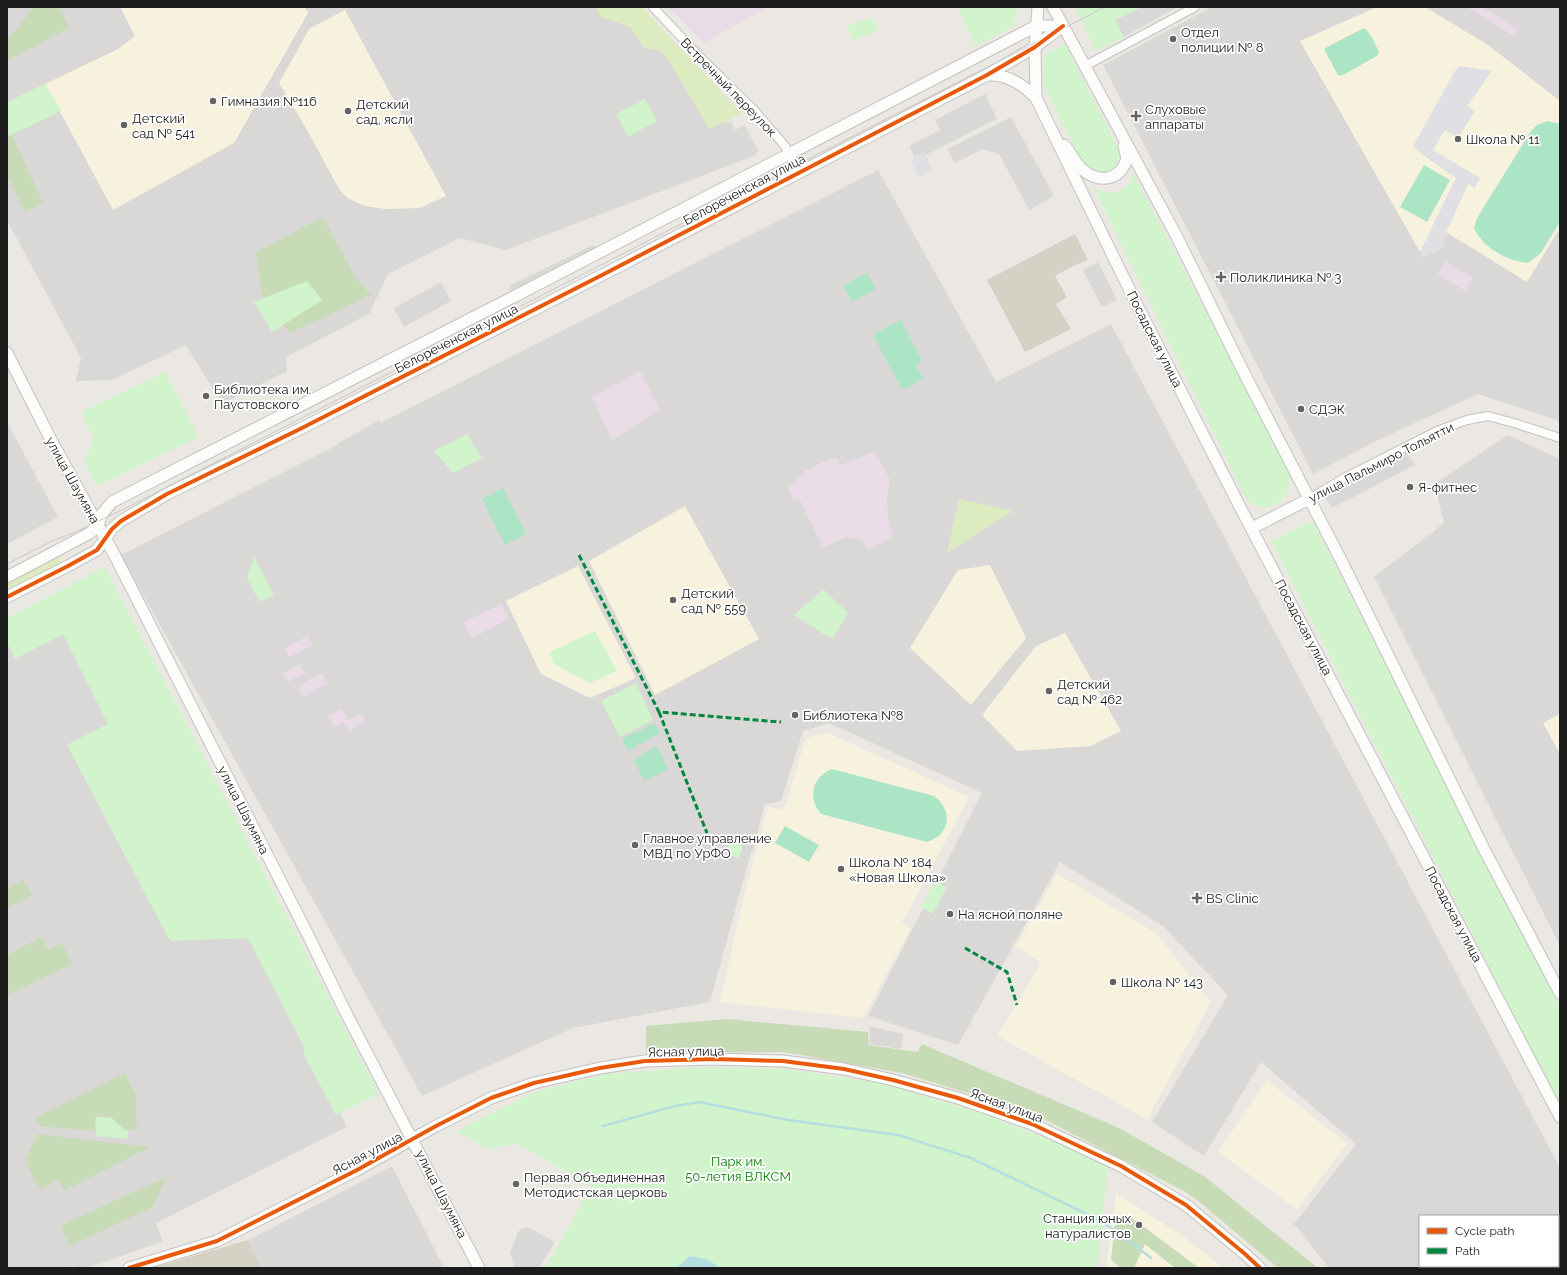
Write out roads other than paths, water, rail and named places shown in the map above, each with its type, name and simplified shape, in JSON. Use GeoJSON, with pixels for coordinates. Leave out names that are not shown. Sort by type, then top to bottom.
{"type":"FeatureCollection","features":[{"type":"Feature","properties":{"kind":"street","name":"Встречный переулок"},"geometry":{"type":"LineString","coordinates":[[653,7],[697,54],[754,110],[785,146],[800,171]]}},
{"type":"Feature","properties":{"kind":"street","name":"Посадская улица"},"geometry":{"type":"LineString","coordinates":[[1036,98],[1035,46],[1038,7]]}},
{"type":"Feature","properties":{"kind":"street","name":"Посадская улица"},"geometry":{"type":"LineString","coordinates":[[1053,7],[1159,204],[1342,562],[1484,849],[1560,992]]}},
{"type":"Feature","properties":{"kind":"street"},"geometry":{"type":"LineString","coordinates":[[1085,66],[1195,7]]}},
{"type":"Feature","properties":{"kind":"street","name":"Белореченская улица"},"geometry":{"type":"LineString","coordinates":[[98,525],[102,514],[112,502],[790,155],[1036,26]]}},
{"type":"Feature","properties":{"kind":"street"},"geometry":{"type":"LineString","coordinates":[[1036,26],[1063,26]]}},
{"type":"Feature","properties":{"kind":"street"},"geometry":{"type":"LineString","coordinates":[[986,75],[1035,46],[1063,26]]}},
{"type":"Feature","properties":{"kind":"street","name":"Посадская улица"},"geometry":{"type":"LineString","coordinates":[[986,75],[995,74],[1011,78],[1025,87],[1036,98],[1134,300],[1560,1116]]}},
{"type":"Feature","properties":{"kind":"street","name":"Белореченская улица"},"geometry":{"type":"LineString","coordinates":[[7,598],[97,550],[112,528],[121,521],[167,494],[353,402],[606,273],[986,75]]}},
{"type":"Feature","properties":{"kind":"street","name":"Посадская улица"},"geometry":{"type":"LineString","coordinates":[[1053,135],[1067,149],[1082,169],[1098,177],[1111,177],[1122,170],[1127,159],[1126,152],[1112,122],[1109,111]]}},
{"type":"Feature","properties":{"kind":"street","name":"улица Шаумяна"},"geometry":{"type":"LineString","coordinates":[[7,353],[50,438],[98,525],[346,1011],[480,1268]]}},
{"type":"Feature","properties":{"kind":"street","name":"улица Пальмиро Тольятти"},"geometry":{"type":"LineString","coordinates":[[1252,528],[1348,476],[1437,431],[1467,420],[1488,416],[1560,438]]}},
{"type":"Feature","properties":{"kind":"street"},"geometry":{"type":"LineString","coordinates":[[7,576],[77,541],[90,533],[98,525]]}},
{"type":"Feature","properties":{"kind":"street","name":"Ясная улица"},"geometry":{"type":"LineString","coordinates":[[129,1268],[217,1241],[358,1170],[414,1140],[436,1126],[491,1098],[534,1083],[600,1068],[644,1061],[715,1059],[783,1061],[844,1069],[893,1080],[958,1098],[1032,1124],[1082,1146],[1133,1172],[1186,1205],[1260,1268]]}},
{"type":"Feature","properties":{"kind":"water"},"geometry":{"type":"Polygon","coordinates":[[[690,1256],[707,1259],[720,1268],[676,1268],[690,1256]]]}},
{"type":"Feature","properties":{"kind":"waterway"},"geometry":{"type":"LineString","coordinates":[[603,1126],[675,1106],[699,1102],[788,1120],[898,1135],[971,1158],[1095,1218],[1118,1232],[1151,1258]]}},
{"type":"Feature","properties":{"kind":"tram line"},"geometry":{"type":"LineString","coordinates":[[7,564],[52,541],[73,533],[128,507],[1105,7]]}},
{"type":"Feature","properties":{"kind":"place","name":"Отдел полиции № 8"},"geometry":{"type":"Point","coordinates":[1173,39]}},
{"type":"Feature","properties":{"kind":"place","name":"Гимназия №116"},"geometry":{"type":"Point","coordinates":[213,101]}},
{"type":"Feature","properties":{"kind":"place","name":"Детский сад, ясли"},"geometry":{"type":"Point","coordinates":[348,111]}},
{"type":"Feature","properties":{"kind":"place","name":"Слуховые аппараты"},"geometry":{"type":"Point","coordinates":[1136,116]}},
{"type":"Feature","properties":{"kind":"place","name":"Детский сад № 541"},"geometry":{"type":"Point","coordinates":[124,125]}},
{"type":"Feature","properties":{"kind":"place","name":"Школа № 11"},"geometry":{"type":"Point","coordinates":[1458,139]}},
{"type":"Feature","properties":{"kind":"place","name":"Поликлиника № 3"},"geometry":{"type":"Point","coordinates":[1221,277]}},
{"type":"Feature","properties":{"kind":"place","name":"Библиотека им. Паустовского"},"geometry":{"type":"Point","coordinates":[206,396]}},
{"type":"Feature","properties":{"kind":"place","name":"СДЭК"},"geometry":{"type":"Point","coordinates":[1301,409]}},
{"type":"Feature","properties":{"kind":"place","name":"Я-фитнес"},"geometry":{"type":"Point","coordinates":[1410,487]}},
{"type":"Feature","properties":{"kind":"place","name":"Детский сад № 559"},"geometry":{"type":"Point","coordinates":[673,600]}},
{"type":"Feature","properties":{"kind":"place","name":"Детский сад № 462"},"geometry":{"type":"Point","coordinates":[1049,691]}},
{"type":"Feature","properties":{"kind":"place","name":"Библиотека №8"},"geometry":{"type":"Point","coordinates":[795,715]}},
{"type":"Feature","properties":{"kind":"place","name":"Главное управление МВД по УрФО"},"geometry":{"type":"Point","coordinates":[635,845]}},
{"type":"Feature","properties":{"kind":"place","name":"Школа № 184 «Новая Школа»"},"geometry":{"type":"Point","coordinates":[841,869]}},
{"type":"Feature","properties":{"kind":"place","name":"BS Clinic"},"geometry":{"type":"Point","coordinates":[1197,898]}},
{"type":"Feature","properties":{"kind":"place","name":"На ясной поляне"},"geometry":{"type":"Point","coordinates":[950,914]}},
{"type":"Feature","properties":{"kind":"place","name":"Школа № 143"},"geometry":{"type":"Point","coordinates":[1113,982]}},
{"type":"Feature","properties":{"kind":"place","name":"Первая Объединенная Методистская церковь"},"geometry":{"type":"Point","coordinates":[516,1184]}},
{"type":"Feature","properties":{"kind":"place","name":"Станция юных натуралистов"},"geometry":{"type":"Point","coordinates":[1139,1225]}},
{"type":"Feature","properties":{"kind":"park label","name":"Парк им. 50-летия ВЛКСМ"},"geometry":{"type":"Point","coordinates":[738,1168]}}]}
